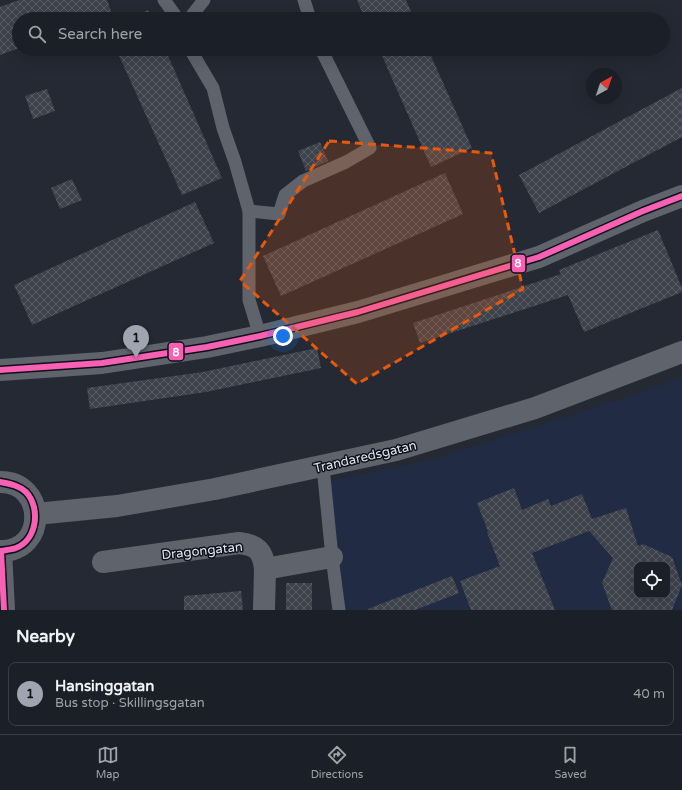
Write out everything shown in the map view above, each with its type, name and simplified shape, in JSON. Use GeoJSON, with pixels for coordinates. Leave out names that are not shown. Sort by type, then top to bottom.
{"type":"FeatureCollection","features":[{"type":"Feature","properties":{"kind":"street"},"geometry":{"type":"LineString","coordinates":[[0,370],[63,367],[102,363],[207,347],[260,336],[358,312],[539,257],[643,211],[682,196]]}},
{"type":"Feature","properties":{"kind":"street","name":"Trandaredsgatan"},"geometry":{"type":"LineString","coordinates":[[36,514],[117,506],[215,490],[396,450],[535,408],[682,352]]}},
{"type":"Feature","properties":{"kind":"street"},"geometry":{"type":"LineString","coordinates":[[0,482],[12,484],[21,488],[29,495],[34,504],[36,514],[36,524],[27,541],[11,550],[1,551],[4,610]]}},
{"type":"Feature","properties":{"kind":"street","name":"Dragongatan"},"geometry":{"type":"LineString","coordinates":[[103,562],[239,543],[248,544],[258,550],[264,558],[265,569]]}},
{"type":"Feature","properties":{"kind":"street"},"geometry":{"type":"LineString","coordinates":[[264,610],[265,569],[332,557]]}},
{"type":"Feature","properties":{"kind":"lane"},"geometry":{"type":"LineString","coordinates":[[164,0],[173,12]]}},
{"type":"Feature","properties":{"kind":"lane"},"geometry":{"type":"LineString","coordinates":[[195,12],[204,0]]}},
{"type":"Feature","properties":{"kind":"lane"},"geometry":{"type":"LineString","coordinates":[[304,0],[308,12]]}},
{"type":"Feature","properties":{"kind":"lane"},"geometry":{"type":"LineString","coordinates":[[194,56],[213,88],[223,128],[249,210],[249,300],[260,336]]}},
{"type":"Feature","properties":{"kind":"lane"},"geometry":{"type":"LineString","coordinates":[[249,210],[279,214],[285,194],[303,182],[346,162],[370,148],[324,56]]}},
{"type":"Feature","properties":{"kind":"lane"},"geometry":{"type":"LineString","coordinates":[[323,467],[339,610]]}},
{"type":"Feature","properties":{"kind":"highlighted area"},"geometry":{"type":"Polygon","coordinates":[[[329,141],[491,153],[523,289],[357,384],[240,281],[329,141]]]}},
{"type":"Feature","properties":{"kind":"shaded area"},"geometry":{"type":"Polygon","coordinates":[[[682,377],[682,610],[335,610],[328,481],[431,460],[637,394],[682,377]]]}},
{"type":"Feature","properties":{"kind":"building"},"geometry":{"type":"Polygon","coordinates":[[[19,0],[107,0],[111,12],[12,12],[12,51],[0,55],[0,7],[19,0]]]}},
{"type":"Feature","properties":{"kind":"building"},"geometry":{"type":"Polygon","coordinates":[[[357,0],[406,0],[411,12],[362,12],[357,0]]]}},
{"type":"Feature","properties":{"kind":"building"},"geometry":{"type":"Polygon","coordinates":[[[119,56],[168,56],[222,178],[182,195],[119,56]]]}},
{"type":"Feature","properties":{"kind":"building"},"geometry":{"type":"Polygon","coordinates":[[[382,56],[431,56],[472,148],[431,167],[382,56]]]}},
{"type":"Feature","properties":{"kind":"building"},"geometry":{"type":"Polygon","coordinates":[[[682,88],[682,137],[539,213],[519,175],[682,88]]]}},
{"type":"Feature","properties":{"kind":"building"},"geometry":{"type":"Polygon","coordinates":[[[47,89],[55,111],[33,119],[25,96],[47,89]]]}},
{"type":"Feature","properties":{"kind":"building"},"geometry":{"type":"Polygon","coordinates":[[[320,142],[328,161],[306,171],[298,151],[320,142]]]}},
{"type":"Feature","properties":{"kind":"building"},"geometry":{"type":"Polygon","coordinates":[[[445,173],[463,214],[281,296],[263,256],[445,173]]]}},
{"type":"Feature","properties":{"kind":"building"},"geometry":{"type":"Polygon","coordinates":[[[72,179],[82,200],[60,209],[51,188],[72,179]]]}},
{"type":"Feature","properties":{"kind":"building"},"geometry":{"type":"Polygon","coordinates":[[[195,202],[214,243],[32,325],[14,285],[195,202]]]}},
{"type":"Feature","properties":{"kind":"building"},"geometry":{"type":"Polygon","coordinates":[[[658,230],[682,288],[682,292],[584,332],[568,295],[420,343],[413,323],[561,274],[559,270],[658,230]]]}},
{"type":"Feature","properties":{"kind":"building"},"geometry":{"type":"Polygon","coordinates":[[[317,348],[321,368],[206,392],[90,409],[87,388],[203,372],[317,348]]]}},
{"type":"Feature","properties":{"kind":"building"},"geometry":{"type":"Polygon","coordinates":[[[514,488],[522,510],[548,499],[551,506],[582,494],[592,519],[626,508],[638,546],[643,544],[672,557],[682,585],[672,610],[612,610],[602,583],[613,558],[589,531],[532,553],[555,610],[471,610],[460,581],[500,566],[487,532],[488,531],[477,503],[514,488]]]}},
{"type":"Feature","properties":{"kind":"building"},"geometry":{"type":"Polygon","coordinates":[[[452,576],[459,593],[415,610],[368,610],[368,609],[452,576]]]}},
{"type":"Feature","properties":{"kind":"building"},"geometry":{"type":"Polygon","coordinates":[[[286,583],[312,583],[312,610],[286,610],[286,583]]]}},
{"type":"Feature","properties":{"kind":"building"},"geometry":{"type":"Polygon","coordinates":[[[241,591],[243,610],[184,610],[184,596],[241,591]]]}},
{"type":"Feature","properties":{"kind":"transit line","name":"8"},"geometry":{"type":"LineString","coordinates":[[0,370],[102,363],[207,347],[260,336],[358,312],[539,257],[643,211],[682,196]]}},
{"type":"Feature","properties":{"kind":"transit line","name":"8"},"geometry":{"type":"LineString","coordinates":[[0,482],[17,486],[26,492],[34,506],[35,515],[29,538],[23,544],[14,549],[0,551]]}},
{"type":"Feature","properties":{"kind":"transit line","name":"8"},"geometry":{"type":"LineString","coordinates":[[1,551],[4,610]]}},
{"type":"Feature","properties":{"kind":"place","name":"Hansinggatan"},"geometry":{"type":"Point","coordinates":[136,358]}}]}
